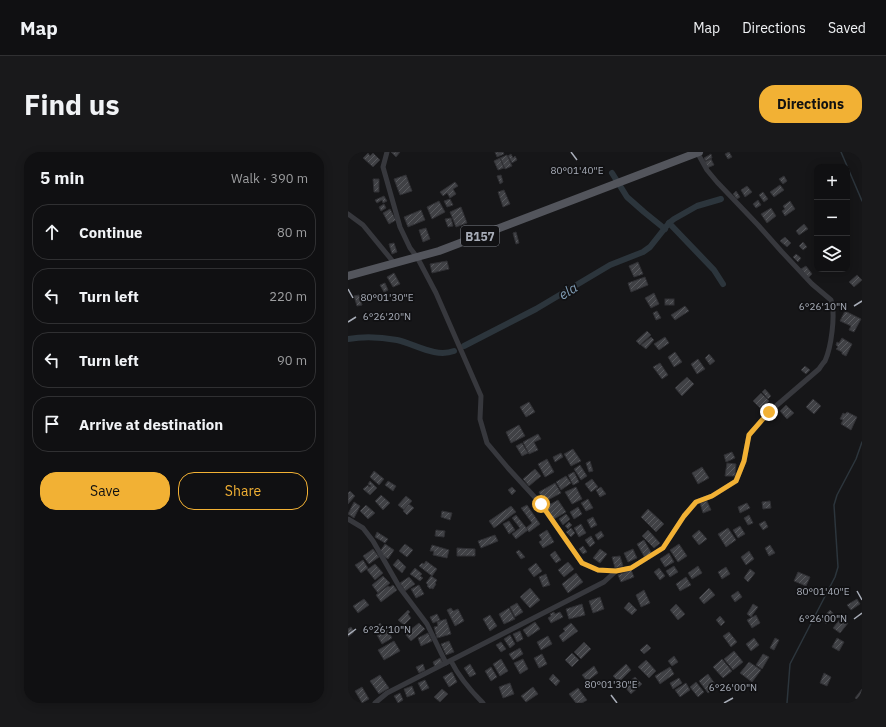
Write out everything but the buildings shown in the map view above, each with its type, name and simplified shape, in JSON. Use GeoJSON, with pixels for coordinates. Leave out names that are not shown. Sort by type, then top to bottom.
{"type":"FeatureCollection","features":[{"type":"Feature","properties":{"kind":"main road","name":"B157"},"geometry":{"type":"LineString","coordinates":[[348,276],[439,251],[698,152]]}},
{"type":"Feature","properties":{"kind":"street"},"geometry":{"type":"LineString","coordinates":[[388,152],[383,167],[400,227],[410,248],[417,257],[436,293],[481,396],[480,419],[487,443],[541,504],[582,563],[598,570],[616,571],[631,568],[663,548],[684,516],[696,502],[712,496],[736,481],[744,461],[749,435],[769,412],[819,369],[825,360],[830,342],[833,314],[829,296],[812,284],[717,182],[707,170],[698,152]]}},
{"type":"Feature","properties":{"kind":"street"},"geometry":{"type":"LineString","coordinates":[[348,214],[363,225],[395,264]]}},
{"type":"Feature","properties":{"kind":"street"},"geometry":{"type":"LineString","coordinates":[[348,519],[363,528],[400,588],[427,624],[448,662],[470,690],[483,703]]}},
{"type":"Feature","properties":{"kind":"street"},"geometry":{"type":"LineString","coordinates":[[375,703],[387,693],[604,582],[616,571]]}},
{"type":"Feature","properties":{"kind":"waterway"},"geometry":{"type":"LineString","coordinates":[[841,152],[862,201]]}},
{"type":"Feature","properties":{"kind":"waterway","name":"ela"},"geometry":{"type":"LineString","coordinates":[[612,173],[627,197],[665,229]]}},
{"type":"Feature","properties":{"kind":"waterway","name":"ela"},"geometry":{"type":"LineString","coordinates":[[464,346],[536,309],[610,265],[643,252],[650,247],[674,219],[697,206],[721,199]]}},
{"type":"Feature","properties":{"kind":"waterway","name":"ela"},"geometry":{"type":"LineString","coordinates":[[669,223],[714,270],[723,284]]}},
{"type":"Feature","properties":{"kind":"waterway","name":"ela"},"geometry":{"type":"LineString","coordinates":[[348,339],[366,337],[385,338],[404,342],[432,352],[447,353],[454,351]]}},
{"type":"Feature","properties":{"kind":"waterway"},"geometry":{"type":"LineString","coordinates":[[787,703],[790,664],[835,577],[838,567],[834,505],[837,495],[856,459],[862,442]]}},
{"type":"Feature","properties":{"kind":"route"},"geometry":{"type":"LineString","coordinates":[[541,504],[582,563],[598,570],[616,571],[631,568],[663,548],[684,516],[696,502],[712,496],[736,481],[744,461],[749,435],[769,412]]}}]}
